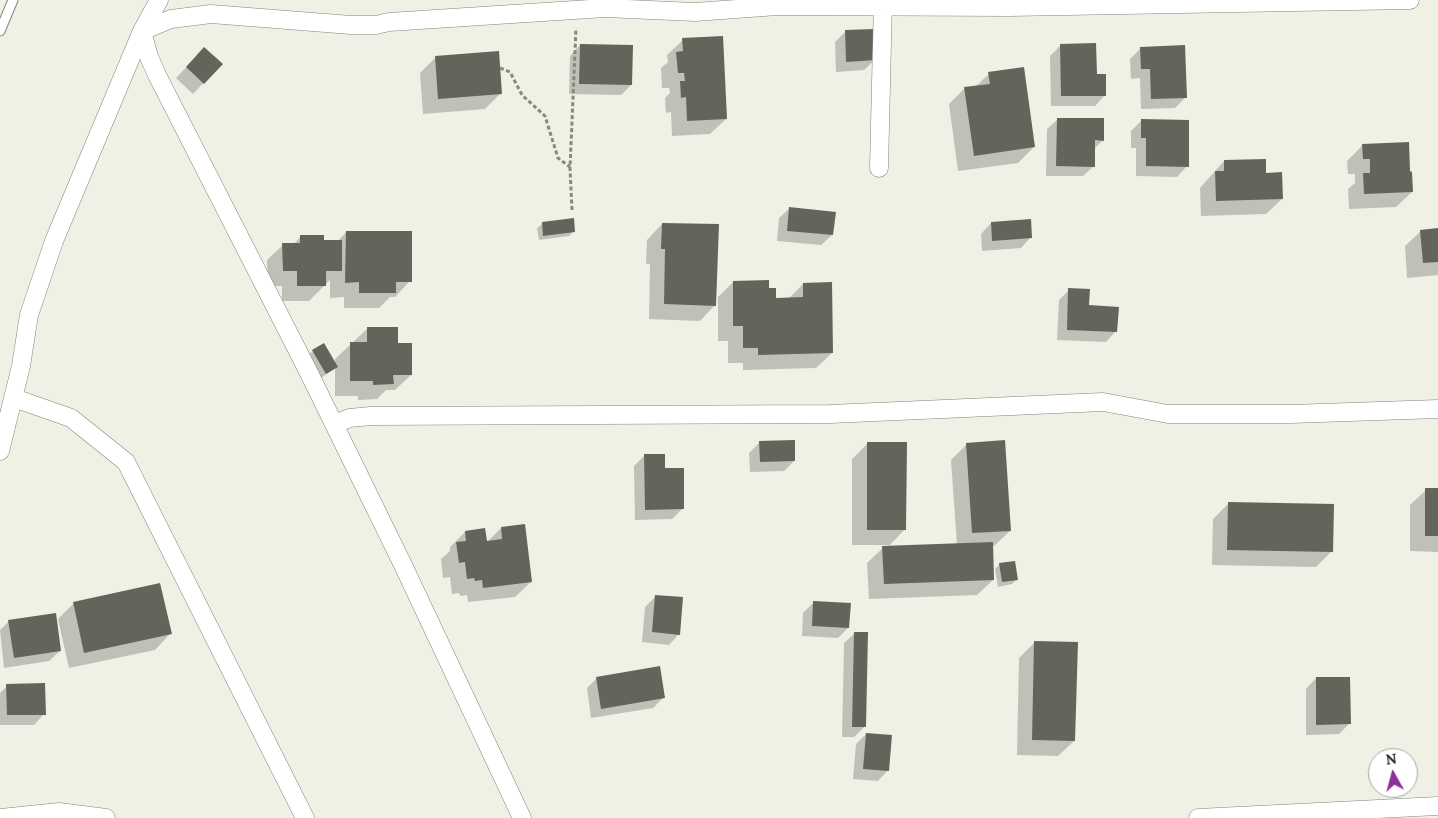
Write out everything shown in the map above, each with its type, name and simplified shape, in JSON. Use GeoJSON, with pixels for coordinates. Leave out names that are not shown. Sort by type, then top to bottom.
{"type":"FeatureCollection","features":[{"type":"Feature","properties":{"kind":"street"},"geometry":{"type":"LineString","coordinates":[[0,451],[21,366],[29,315],[54,241],[142,31],[160,0]]}},
{"type":"Feature","properties":{"kind":"street"},"geometry":{"type":"LineString","coordinates":[[142,31],[171,19],[211,14],[351,25],[376,25],[388,22],[604,8],[695,12],[777,6],[883,3],[1009,7],[1410,0]]}},
{"type":"Feature","properties":{"kind":"street"},"geometry":{"type":"LineString","coordinates":[[879,168],[883,3]]}},
{"type":"Feature","properties":{"kind":"street"},"geometry":{"type":"LineString","coordinates":[[142,31],[149,57],[157,75],[334,424],[403,565],[522,818]]}},
{"type":"Feature","properties":{"kind":"street"},"geometry":{"type":"LineString","coordinates":[[14,398],[71,418],[126,462],[305,818]]}},
{"type":"Feature","properties":{"kind":"street"},"geometry":{"type":"LineString","coordinates":[[334,424],[350,418],[370,416],[830,414],[1103,402],[1168,414],[1291,414],[1438,409]]}},
{"type":"Feature","properties":{"kind":"street"},"geometry":{"type":"LineString","coordinates":[[1198,818],[1438,806]]}},
{"type":"Feature","properties":{"kind":"street"},"geometry":{"type":"LineString","coordinates":[[0,818],[59,812],[106,818]]}},
{"type":"Feature","properties":{"kind":"lane"},"geometry":{"type":"LineString","coordinates":[[0,31],[13,0]]}},
{"type":"Feature","properties":{"kind":"path"},"geometry":{"type":"LineString","coordinates":[[572,210],[570,168],[577,10]]}},
{"type":"Feature","properties":{"kind":"path"},"geometry":{"type":"LineString","coordinates":[[500,68],[510,72],[522,95],[545,116],[558,158],[570,168]]}},
{"type":"Feature","properties":{"kind":"building"},"geometry":{"type":"Polygon","coordinates":[[[874,29],[876,60],[846,62],[845,30],[874,29]]]}},
{"type":"Feature","properties":{"kind":"building"},"geometry":{"type":"Polygon","coordinates":[[[723,36],[727,119],[687,121],[686,97],[681,98],[680,81],[685,81],[684,73],[678,73],[676,52],[683,51],[682,38],[723,36]]]}},
{"type":"Feature","properties":{"kind":"building"},"geometry":{"type":"Polygon","coordinates":[[[1096,43],[1097,74],[1106,74],[1106,96],[1061,96],[1060,44],[1096,43]]]}},
{"type":"Feature","properties":{"kind":"building"},"geometry":{"type":"Polygon","coordinates":[[[580,44],[633,45],[632,85],[579,84],[580,44]]]}},
{"type":"Feature","properties":{"kind":"building"},"geometry":{"type":"Polygon","coordinates":[[[1185,45],[1187,98],[1151,99],[1150,69],[1141,69],[1140,47],[1185,45]]]}},
{"type":"Feature","properties":{"kind":"building"},"geometry":{"type":"Polygon","coordinates":[[[204,47],[223,64],[204,84],[186,67],[204,47]]]}},
{"type":"Feature","properties":{"kind":"building"},"geometry":{"type":"Polygon","coordinates":[[[499,51],[502,94],[438,99],[435,56],[499,51]]]}},
{"type":"Feature","properties":{"kind":"building"},"geometry":{"type":"Polygon","coordinates":[[[1024,67],[1035,147],[974,156],[964,87],[990,84],[988,72],[1024,67]]]}},
{"type":"Feature","properties":{"kind":"building"},"geometry":{"type":"Polygon","coordinates":[[[1057,118],[1104,118],[1104,141],[1095,140],[1095,167],[1056,166],[1057,118]]]}},
{"type":"Feature","properties":{"kind":"building"},"geometry":{"type":"Polygon","coordinates":[[[1141,119],[1189,120],[1189,167],[1146,166],[1146,138],[1141,138],[1141,119]]]}},
{"type":"Feature","properties":{"kind":"building"},"geometry":{"type":"Polygon","coordinates":[[[1409,142],[1413,192],[1364,194],[1363,173],[1370,173],[1370,159],[1363,159],[1362,144],[1409,142]]]}},
{"type":"Feature","properties":{"kind":"building"},"geometry":{"type":"Polygon","coordinates":[[[1266,159],[1266,173],[1282,172],[1283,199],[1216,201],[1215,171],[1224,171],[1224,160],[1266,159]]]}},
{"type":"Feature","properties":{"kind":"building"},"geometry":{"type":"Polygon","coordinates":[[[789,207],[836,212],[833,235],[787,231],[789,207]]]}},
{"type":"Feature","properties":{"kind":"building"},"geometry":{"type":"Polygon","coordinates":[[[574,218],[575,232],[543,236],[542,222],[574,218]]]}},
{"type":"Feature","properties":{"kind":"building"},"geometry":{"type":"Polygon","coordinates":[[[1031,219],[1032,238],[992,241],[991,222],[1031,219]]]}},
{"type":"Feature","properties":{"kind":"building"},"geometry":{"type":"Polygon","coordinates":[[[662,223],[719,224],[716,306],[664,304],[665,249],[661,249],[662,223]]]}},
{"type":"Feature","properties":{"kind":"building"},"geometry":{"type":"Polygon","coordinates":[[[1438,228],[1438,262],[1423,263],[1420,230],[1438,228]]]}},
{"type":"Feature","properties":{"kind":"building"},"geometry":{"type":"Polygon","coordinates":[[[346,231],[412,231],[412,282],[396,282],[396,293],[359,293],[359,282],[345,283],[346,231]]]}},
{"type":"Feature","properties":{"kind":"building"},"geometry":{"type":"Polygon","coordinates":[[[300,235],[324,235],[324,240],[342,240],[342,271],[326,271],[326,286],[297,286],[297,271],[283,271],[282,243],[300,243],[300,235]]]}},
{"type":"Feature","properties":{"kind":"building"},"geometry":{"type":"Polygon","coordinates":[[[769,280],[769,288],[776,288],[776,298],[803,297],[803,283],[832,282],[833,353],[758,355],[758,348],[743,348],[743,326],[733,326],[733,281],[769,280]]]}},
{"type":"Feature","properties":{"kind":"building"},"geometry":{"type":"Polygon","coordinates":[[[1068,288],[1090,289],[1089,305],[1119,307],[1117,332],[1067,330],[1068,288]]]}},
{"type":"Feature","properties":{"kind":"building"},"geometry":{"type":"Polygon","coordinates":[[[367,327],[398,327],[398,343],[412,343],[412,375],[393,375],[394,384],[373,385],[373,381],[350,381],[350,342],[367,342],[367,327]]]}},
{"type":"Feature","properties":{"kind":"building"},"geometry":{"type":"Polygon","coordinates":[[[324,343],[338,367],[326,374],[312,350],[324,343]]]}},
{"type":"Feature","properties":{"kind":"building"},"geometry":{"type":"Polygon","coordinates":[[[795,440],[795,461],[760,462],[759,441],[795,440]]]}},
{"type":"Feature","properties":{"kind":"building"},"geometry":{"type":"Polygon","coordinates":[[[1005,440],[1011,531],[972,533],[966,443],[1005,440]]]}},
{"type":"Feature","properties":{"kind":"building"},"geometry":{"type":"Polygon","coordinates":[[[867,442],[907,442],[906,530],[867,530],[867,442]]]}},
{"type":"Feature","properties":{"kind":"building"},"geometry":{"type":"Polygon","coordinates":[[[644,454],[665,454],[665,468],[684,468],[684,509],[645,510],[644,454]]]}},
{"type":"Feature","properties":{"kind":"building"},"geometry":{"type":"Polygon","coordinates":[[[1425,488],[1438,488],[1438,536],[1425,536],[1425,488]]]}},
{"type":"Feature","properties":{"kind":"building"},"geometry":{"type":"Polygon","coordinates":[[[1228,502],[1334,504],[1333,552],[1227,550],[1228,502]]]}},
{"type":"Feature","properties":{"kind":"building"},"geometry":{"type":"Polygon","coordinates":[[[525,524],[532,582],[483,588],[482,580],[467,579],[465,562],[459,563],[456,542],[466,541],[465,531],[485,528],[487,541],[502,539],[501,527],[525,524]]]}},
{"type":"Feature","properties":{"kind":"building"},"geometry":{"type":"Polygon","coordinates":[[[993,542],[994,580],[884,584],[882,546],[993,542]]]}},
{"type":"Feature","properties":{"kind":"building"},"geometry":{"type":"Polygon","coordinates":[[[1015,561],[1018,580],[1002,582],[999,563],[1015,561]]]}},
{"type":"Feature","properties":{"kind":"building"},"geometry":{"type":"Polygon","coordinates":[[[160,583],[172,634],[84,653],[73,602],[160,583]]]}},
{"type":"Feature","properties":{"kind":"building"},"geometry":{"type":"Polygon","coordinates":[[[655,595],[683,597],[680,635],[652,632],[655,595]]]}},
{"type":"Feature","properties":{"kind":"building"},"geometry":{"type":"Polygon","coordinates":[[[813,601],[851,603],[849,628],[812,626],[813,601]]]}},
{"type":"Feature","properties":{"kind":"building"},"geometry":{"type":"Polygon","coordinates":[[[56,613],[61,651],[14,658],[8,620],[56,613]]]}},
{"type":"Feature","properties":{"kind":"building"},"geometry":{"type":"Polygon","coordinates":[[[854,632],[868,632],[866,727],[852,727],[854,632]]]}},
{"type":"Feature","properties":{"kind":"building"},"geometry":{"type":"Polygon","coordinates":[[[1034,641],[1078,642],[1075,741],[1032,740],[1034,641]]]}},
{"type":"Feature","properties":{"kind":"building"},"geometry":{"type":"Polygon","coordinates":[[[660,666],[665,698],[601,709],[596,677],[660,666]]]}},
{"type":"Feature","properties":{"kind":"building"},"geometry":{"type":"Polygon","coordinates":[[[1316,677],[1350,677],[1351,724],[1316,725],[1316,677]]]}},
{"type":"Feature","properties":{"kind":"building"},"geometry":{"type":"Polygon","coordinates":[[[45,683],[46,715],[7,715],[6,684],[45,683]]]}},
{"type":"Feature","properties":{"kind":"building"},"geometry":{"type":"Polygon","coordinates":[[[866,733],[892,735],[889,771],[863,769],[866,733]]]}}]}
